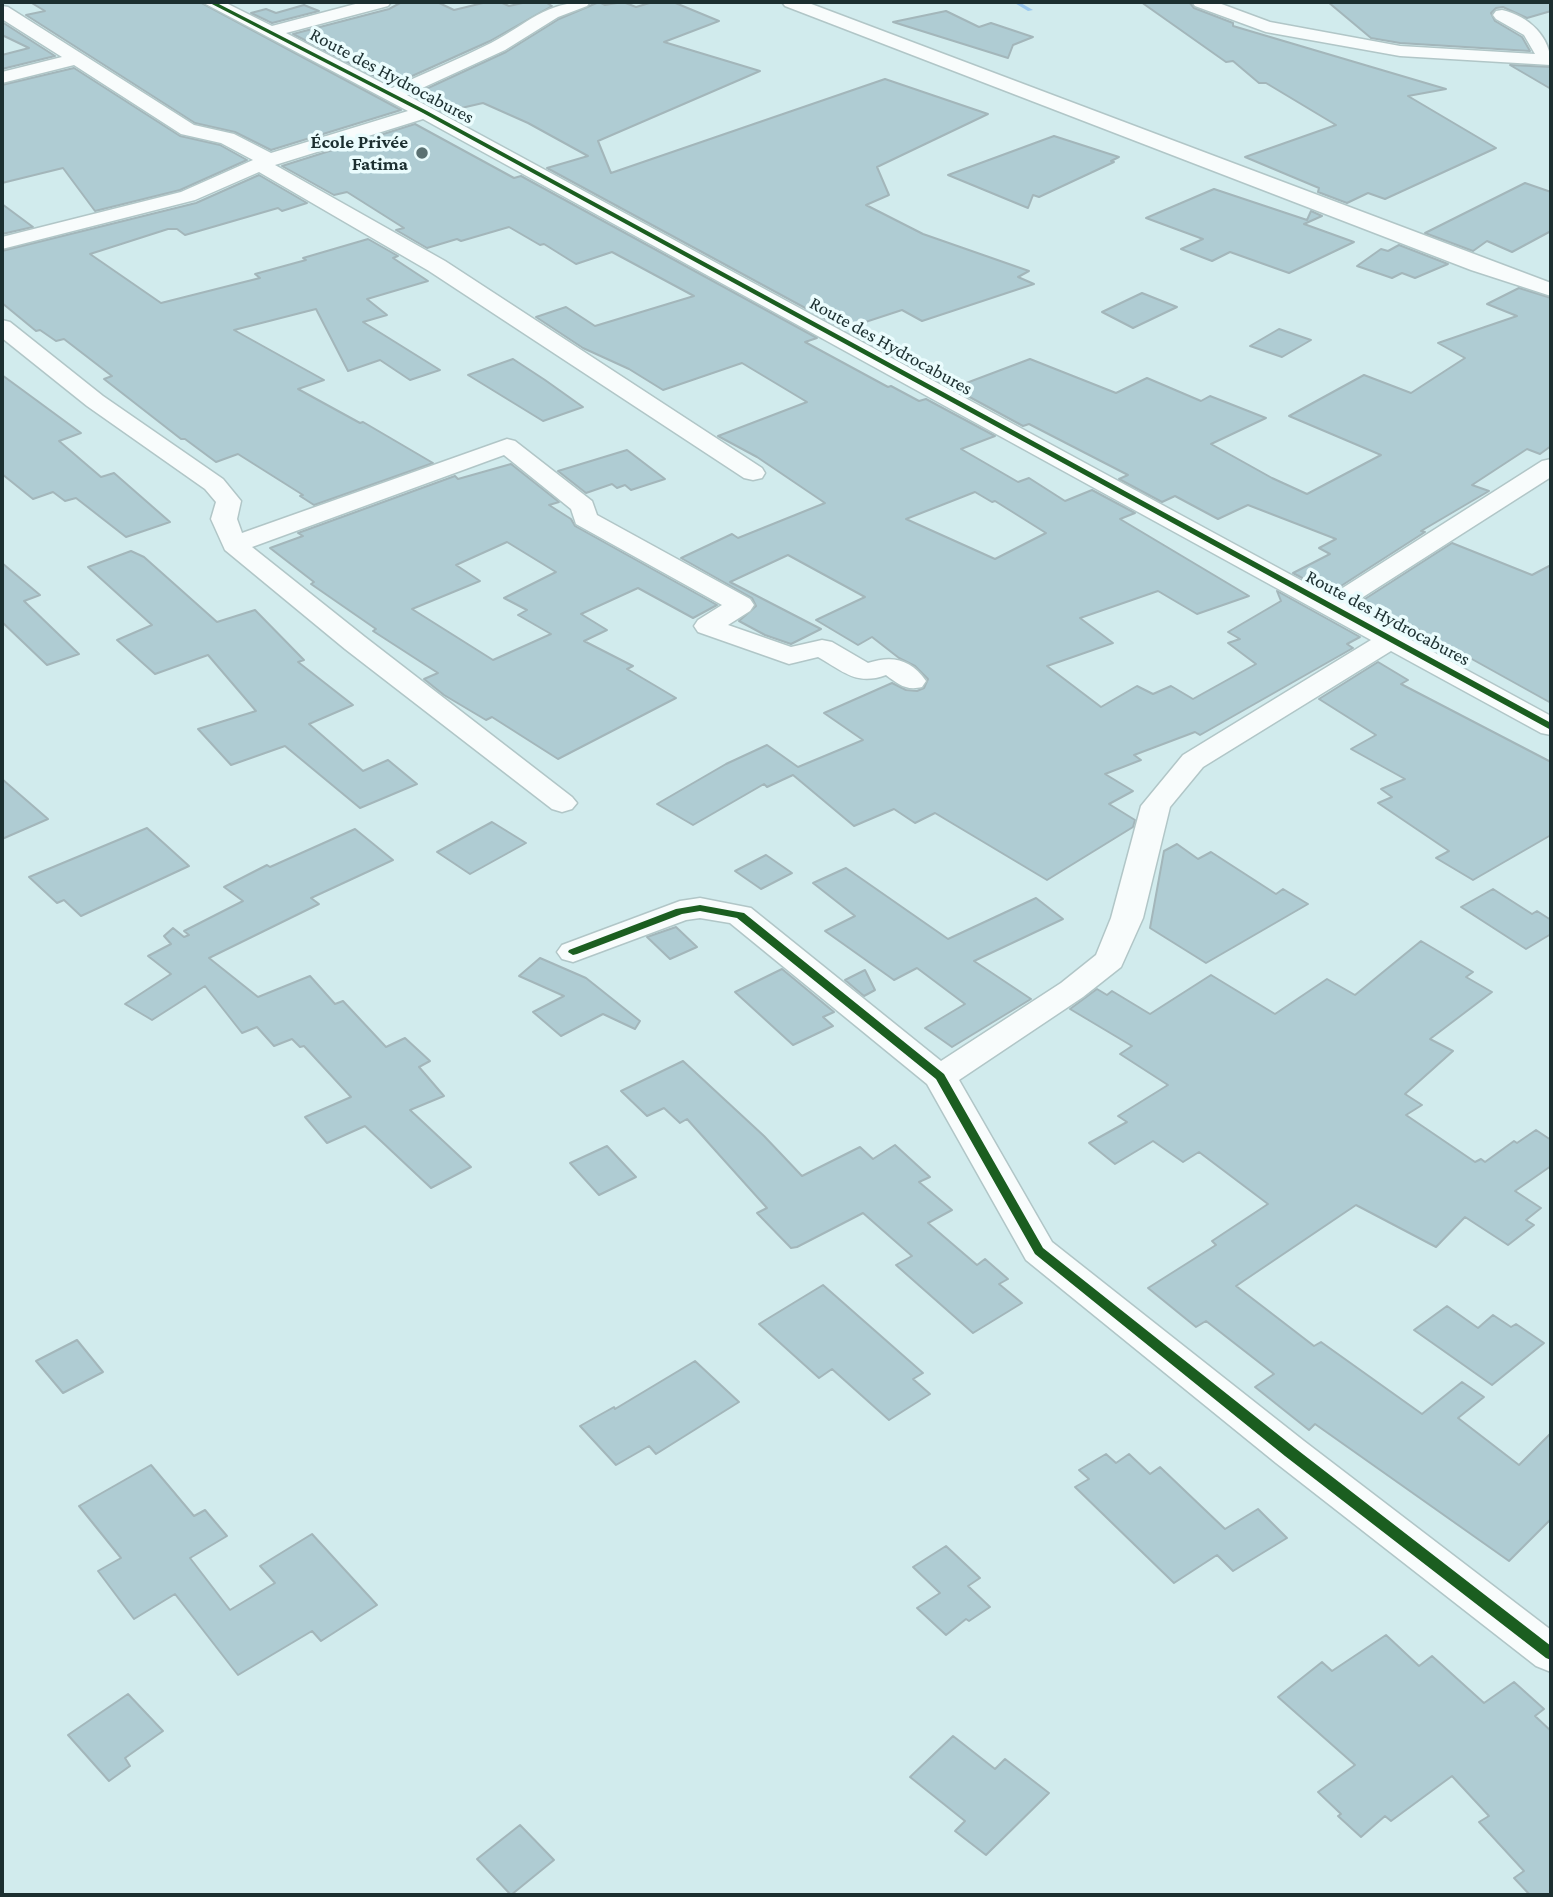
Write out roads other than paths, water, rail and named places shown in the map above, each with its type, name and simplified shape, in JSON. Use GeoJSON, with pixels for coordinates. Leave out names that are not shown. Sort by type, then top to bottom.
{"type":"FeatureCollection","features":[{"type":"Feature","properties":{"kind":"street","name":"Route des Hydrocabures"},"geometry":{"type":"LineString","coordinates":[[211,2],[425,112],[1551,727]]}},
{"type":"Feature","properties":{"kind":"street"},"geometry":{"type":"LineString","coordinates":[[270,32],[382,2]]}},
{"type":"Feature","properties":{"kind":"street"},"geometry":{"type":"LineString","coordinates":[[390,96],[499,46],[552,13],[581,2]]}},
{"type":"Feature","properties":{"kind":"street"},"geometry":{"type":"LineString","coordinates":[[791,2],[1479,265],[1551,290]]}},
{"type":"Feature","properties":{"kind":"street"},"geometry":{"type":"LineString","coordinates":[[1201,2],[1266,27],[1400,51],[1550,60]]}},
{"type":"Feature","properties":{"kind":"street"},"geometry":{"type":"LineString","coordinates":[[1502,15],[1531,32],[1550,60]]}},
{"type":"Feature","properties":{"kind":"street"},"geometry":{"type":"LineString","coordinates":[[6,18],[188,130],[227,138],[437,266],[753,473]]}},
{"type":"Feature","properties":{"kind":"street"},"geometry":{"type":"LineString","coordinates":[[2,78],[76,59]]}},
{"type":"Feature","properties":{"kind":"street"},"geometry":{"type":"LineString","coordinates":[[2,243],[188,196],[264,162],[425,112]]}},
{"type":"Feature","properties":{"kind":"street"},"geometry":{"type":"LineString","coordinates":[[2,327],[95,401],[214,484],[229,501],[224,519],[234,545],[355,643],[562,803]]}},
{"type":"Feature","properties":{"kind":"street"},"geometry":{"type":"LineString","coordinates":[[234,545],[507,446],[583,506],[585,519],[741,605],[707,626],[789,656],[822,648],[866,673],[889,665],[912,681]]}},
{"type":"Feature","properties":{"kind":"street"},"geometry":{"type":"LineString","coordinates":[[1330,607],[1551,466]]}},
{"type":"Feature","properties":{"kind":"street"},"geometry":{"type":"LineString","coordinates":[[940,1077],[1072,990],[1111,960],[1128,918],[1156,806],[1193,761],[1391,639]]}},
{"type":"Feature","properties":{"kind":"street"},"geometry":{"type":"LineString","coordinates":[[573,952],[680,911],[700,908],[740,915],[940,1077],[1039,1251],[1290,1452],[1551,1654]]}},
{"type":"Feature","properties":{"kind":"waterway"},"geometry":{"type":"LineString","coordinates":[[1016,2],[1030,10]]}},
{"type":"Feature","properties":{"kind":"place","name":"École Privée Fatima"},"geometry":{"type":"Point","coordinates":[422,153]}}]}
